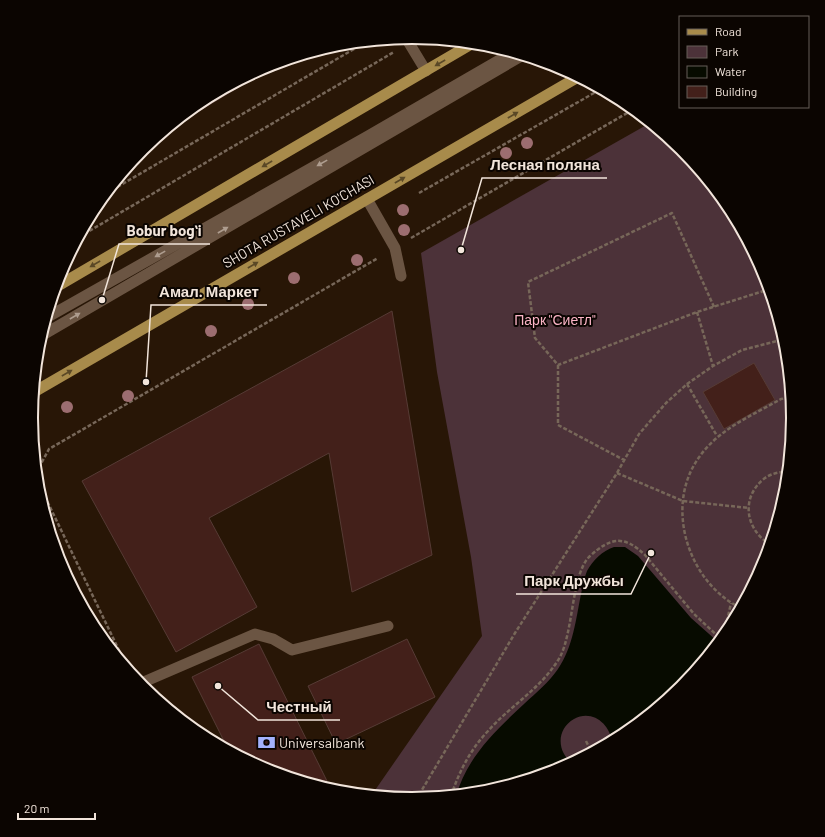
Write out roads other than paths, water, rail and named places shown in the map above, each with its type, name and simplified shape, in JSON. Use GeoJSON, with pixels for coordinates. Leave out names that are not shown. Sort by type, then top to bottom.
{"type":"FeatureCollection","features":[{"type":"Feature","properties":{"kind":"main road"},"geometry":{"type":"LineString","coordinates":[[64,282],[465,48]]}},
{"type":"Feature","properties":{"kind":"main road","name":"SHOTA RUSTAVELI KO'CHASI"},"geometry":{"type":"LineString","coordinates":[[39,389],[572,80]]}},
{"type":"Feature","properties":{"kind":"street"},"geometry":{"type":"LineString","coordinates":[[410,44],[426,71]]}},
{"type":"Feature","properties":{"kind":"street"},"geometry":{"type":"LineString","coordinates":[[53,314],[506,56]]}},
{"type":"Feature","properties":{"kind":"street"},"geometry":{"type":"LineString","coordinates":[[48,332],[516,59]]}},
{"type":"Feature","properties":{"kind":"street"},"geometry":{"type":"LineString","coordinates":[[366,199],[395,248],[401,276]]}},
{"type":"Feature","properties":{"kind":"street"},"geometry":{"type":"LineString","coordinates":[[146,681],[255,634],[273,639],[292,650],[388,626]]}},
{"type":"Feature","properties":{"kind":"water"},"geometry":{"type":"Polygon","coordinates":[[[614,547],[625,547],[638,556],[691,618],[715,639],[694,665],[659,700],[640,716],[611,736],[608,729],[599,720],[593,717],[581,716],[568,723],[562,734],[561,747],[563,753],[568,759],[533,773],[509,780],[486,786],[458,790],[475,756],[493,734],[546,683],[558,669],[571,642],[587,571],[598,556],[614,547]]]}},
{"type":"Feature","properties":{"kind":"place","name":"Лесная поляна"},"geometry":{"type":"Point","coordinates":[461,250]}},
{"type":"Feature","properties":{"kind":"place","name":"Bobur bogʻi"},"geometry":{"type":"Point","coordinates":[102,300]}},
{"type":"Feature","properties":{"kind":"place","name":"Амал. Маркет"},"geometry":{"type":"Point","coordinates":[146,382]}},
{"type":"Feature","properties":{"kind":"place","name":"Парк Дружбы"},"geometry":{"type":"Point","coordinates":[651,553]}},
{"type":"Feature","properties":{"kind":"place","name":"Честный"},"geometry":{"type":"Point","coordinates":[218,686]}},
{"type":"Feature","properties":{"kind":"place","name":"Universalbank"},"geometry":{"type":"Point","coordinates":[266,742]}},
{"type":"Feature","properties":{"kind":"park label","name":"Парк \"Сиетл\""},"geometry":{"type":"Point","coordinates":[555,319]}}]}
